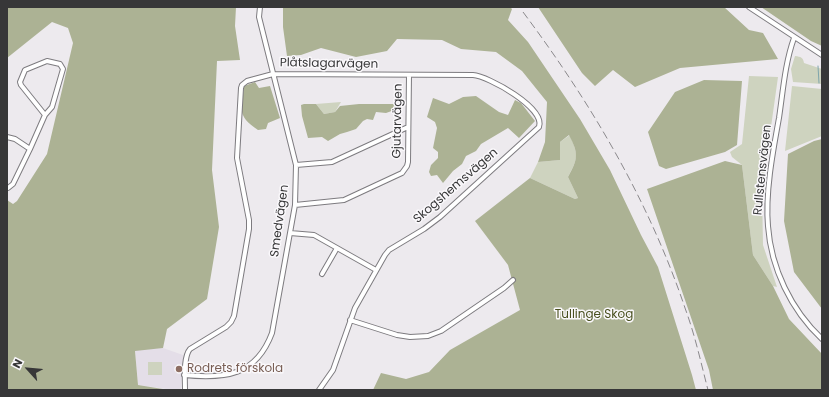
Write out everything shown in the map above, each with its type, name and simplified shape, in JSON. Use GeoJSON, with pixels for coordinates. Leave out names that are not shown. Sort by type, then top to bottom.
{"type":"FeatureCollection","features":[{"type":"Feature","properties":{"kind":"street","name":"Smedvägen"},"geometry":{"type":"LineString","coordinates":[[184,375],[215,377],[244,369],[263,352],[272,333],[295,205],[296,165],[259,17],[260,7]]}},
{"type":"Feature","properties":{"kind":"street"},"geometry":{"type":"LineString","coordinates":[[749,7],[822,55]]}},
{"type":"Feature","properties":{"kind":"street","name":"Rullstensvägen"},"geometry":{"type":"LineString","coordinates":[[794,38],[789,55],[775,139],[769,192],[768,226],[772,254],[780,277],[798,312],[822,339]]}},
{"type":"Feature","properties":{"kind":"street"},"geometry":{"type":"LineString","coordinates":[[8,188],[13,184],[45,115],[52,107],[63,69],[60,64],[47,61],[25,70],[20,82],[45,115]]}},
{"type":"Feature","properties":{"kind":"street","name":"Plåtslagarvägen"},"geometry":{"type":"LineString","coordinates":[[185,390],[184,375],[187,352],[226,327],[234,316],[249,229],[249,220],[237,161],[241,88],[247,81],[273,74],[480,76],[522,99],[533,111],[540,122]]}},
{"type":"Feature","properties":{"kind":"street","name":"Gjutarvägen"},"geometry":{"type":"LineString","coordinates":[[295,205],[344,200],[402,173],[408,162],[409,75]]}},
{"type":"Feature","properties":{"kind":"street","name":"Skogshemsvägen"},"geometry":{"type":"LineString","coordinates":[[319,390],[333,370],[355,308],[385,254],[389,250],[424,229],[444,213],[538,128],[540,122]]}},
{"type":"Feature","properties":{"kind":"street"},"geometry":{"type":"LineString","coordinates":[[296,165],[332,162],[408,127]]}},
{"type":"Feature","properties":{"kind":"street"},"geometry":{"type":"LineString","coordinates":[[7,136],[30,149]]}},
{"type":"Feature","properties":{"kind":"street"},"geometry":{"type":"LineString","coordinates":[[290,232],[314,235],[376,270]]}},
{"type":"Feature","properties":{"kind":"street"},"geometry":{"type":"LineString","coordinates":[[322,274],[337,248]]}},
{"type":"Feature","properties":{"kind":"street"},"geometry":{"type":"LineString","coordinates":[[350,320],[397,335],[410,337],[428,336],[441,331],[504,288],[513,280]]}},
{"type":"Feature","properties":{"kind":"shaded area"},"geometry":{"type":"Polygon","coordinates":[[[163,348],[183,355],[181,389],[173,390],[138,385],[135,350],[163,348]]]}},
{"type":"Feature","properties":{"kind":"green space"},"geometry":{"type":"Polygon","coordinates":[[[7,7],[236,7],[235,26],[240,60],[217,61],[212,170],[219,227],[207,299],[167,329],[163,348],[135,351],[138,385],[169,390],[7,390],[7,200],[13,204],[17,201],[47,154],[73,43],[68,28],[52,22],[7,58],[7,7]]]}},
{"type":"Feature","properties":{"kind":"green space","name":"Tullinge Skog"},"geometry":{"type":"Polygon","coordinates":[[[283,7],[510,7],[512,9],[508,20],[528,42],[580,119],[610,170],[658,267],[696,390],[373,390],[381,373],[406,379],[429,372],[450,350],[520,310],[508,265],[475,221],[530,178],[575,199],[578,198],[568,177],[574,166],[576,152],[569,135],[560,142],[560,160],[538,162],[545,142],[547,102],[522,71],[496,52],[461,49],[442,40],[397,39],[387,51],[356,57],[321,48],[301,55],[287,56],[283,27],[283,7]]]}},
{"type":"Feature","properties":{"kind":"green space"},"geometry":{"type":"Polygon","coordinates":[[[538,7],[724,7],[749,30],[763,33],[778,59],[680,68],[635,87],[613,70],[595,86],[582,73],[538,7]]]}},
{"type":"Feature","properties":{"kind":"green space"},"geometry":{"type":"Polygon","coordinates":[[[761,7],[822,7],[822,46],[811,41],[761,7]]]}},
{"type":"Feature","properties":{"kind":"green space"},"geometry":{"type":"Polygon","coordinates":[[[795,56],[801,58],[804,63],[822,69],[822,84],[793,82],[791,69],[795,56]]]}},
{"type":"Feature","properties":{"kind":"green space"},"geometry":{"type":"Polygon","coordinates":[[[749,76],[778,77],[762,191],[763,245],[777,287],[773,286],[753,255],[742,165],[732,157],[730,152],[742,144],[749,76]]]}},
{"type":"Feature","properties":{"kind":"green space"},"geometry":{"type":"Polygon","coordinates":[[[704,80],[742,81],[737,145],[725,152],[666,169],[659,166],[648,132],[675,92],[704,80]]]}},
{"type":"Feature","properties":{"kind":"green space"},"geometry":{"type":"Polygon","coordinates":[[[255,82],[259,88],[270,86],[280,118],[268,123],[266,129],[258,130],[243,116],[242,107],[244,86],[255,82]]]}},
{"type":"Feature","properties":{"kind":"green space"},"geometry":{"type":"Polygon","coordinates":[[[792,86],[822,89],[822,136],[785,151],[792,86]]]}},
{"type":"Feature","properties":{"kind":"green space"},"geometry":{"type":"Polygon","coordinates":[[[476,96],[499,112],[508,115],[515,100],[521,103],[535,121],[519,138],[508,128],[481,144],[476,151],[466,156],[462,164],[453,171],[443,183],[437,175],[431,176],[429,172],[431,165],[438,158],[438,152],[433,148],[437,128],[435,122],[427,117],[433,98],[449,104],[463,97],[476,96]]]}},
{"type":"Feature","properties":{"kind":"green space"},"geometry":{"type":"Polygon","coordinates":[[[341,102],[335,112],[324,114],[316,104],[341,102]]]}},
{"type":"Feature","properties":{"kind":"green space"},"geometry":{"type":"Polygon","coordinates":[[[316,104],[324,114],[335,112],[340,106],[359,104],[401,104],[403,107],[386,113],[376,112],[373,120],[367,119],[363,121],[356,129],[340,134],[328,141],[322,137],[308,138],[302,116],[301,105],[316,104]]]}},
{"type":"Feature","properties":{"kind":"green space"},"geometry":{"type":"Polygon","coordinates":[[[570,135],[575,147],[576,160],[568,177],[578,198],[575,199],[530,178],[538,162],[560,160],[560,142],[570,135]]]}},
{"type":"Feature","properties":{"kind":"green space"},"geometry":{"type":"Polygon","coordinates":[[[822,139],[822,309],[794,272],[784,221],[788,154],[814,141],[822,139]]]}},
{"type":"Feature","properties":{"kind":"green space"},"geometry":{"type":"Polygon","coordinates":[[[725,161],[742,165],[753,255],[773,286],[789,319],[822,354],[822,390],[713,390],[709,370],[647,189],[725,161]]]}},
{"type":"Feature","properties":{"kind":"green space"},"geometry":{"type":"Polygon","coordinates":[[[148,362],[162,362],[162,375],[148,375],[148,362]]]}},
{"type":"Feature","properties":{"kind":"waterway"},"geometry":{"type":"LineString","coordinates":[[818,66],[819,83]]}},
{"type":"Feature","properties":{"kind":"railway"},"geometry":{"type":"LineString","coordinates":[[523,12],[548,46],[595,117],[636,191],[654,229],[689,318],[708,390]]}},
{"type":"Feature","properties":{"kind":"place","name":"Rodrets förskola"},"geometry":{"type":"Point","coordinates":[179,369]}}]}
